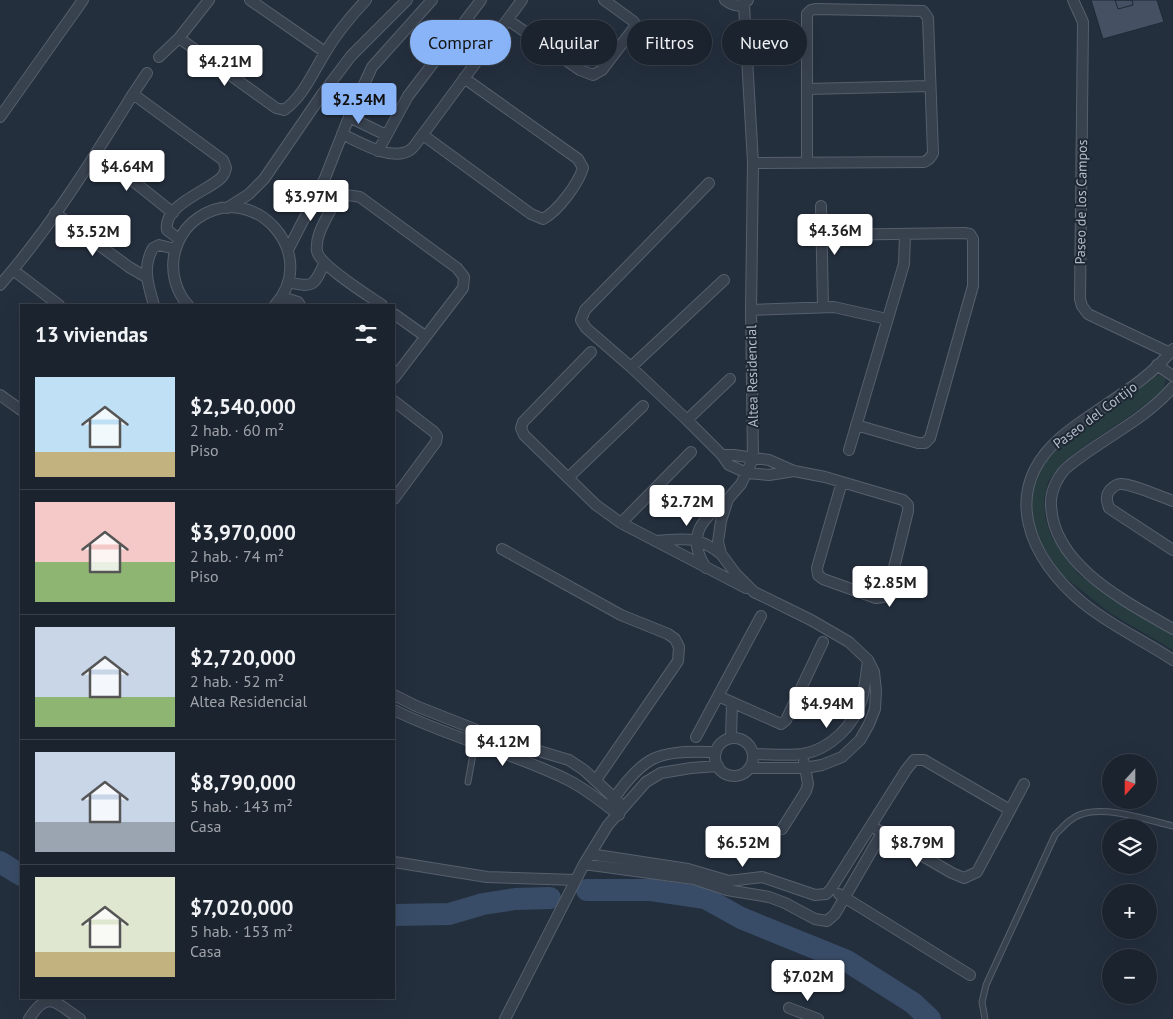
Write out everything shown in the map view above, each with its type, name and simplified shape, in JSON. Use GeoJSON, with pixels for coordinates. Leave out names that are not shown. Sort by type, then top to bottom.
{"type":"FeatureCollection","features":[{"type":"Feature","properties":{"kind":"street"},"geometry":{"type":"LineString","coordinates":[[1,113],[83,0]]}},
{"type":"Feature","properties":{"kind":"street"},"geometry":{"type":"LineString","coordinates":[[159,57],[179,38],[209,0]]}},
{"type":"Feature","properties":{"kind":"street"},"geometry":{"type":"LineString","coordinates":[[250,0],[325,52]]}},
{"type":"Feature","properties":{"kind":"street"},"geometry":{"type":"LineString","coordinates":[[179,38],[276,108],[284,110],[290,106],[315,71],[325,52],[353,14],[366,0]]}},
{"type":"Feature","properties":{"kind":"street"},"geometry":{"type":"LineString","coordinates":[[228,208],[249,194],[264,179],[351,56],[407,0]]}},
{"type":"Feature","properties":{"kind":"street"},"geometry":{"type":"LineString","coordinates":[[288,250],[325,178],[342,134],[372,68],[429,3],[417,0]]}},
{"type":"Feature","properties":{"kind":"street"},"geometry":{"type":"LineString","coordinates":[[378,151],[408,96],[481,0]]}},
{"type":"Feature","properties":{"kind":"street"},"geometry":{"type":"LineString","coordinates":[[508,20],[522,0]]}},
{"type":"Feature","properties":{"kind":"street"},"geometry":{"type":"LineString","coordinates":[[511,22],[580,70],[593,75],[602,70],[634,28],[635,24],[633,20],[604,0]]}},
{"type":"Feature","properties":{"kind":"street"},"geometry":{"type":"LineString","coordinates":[[725,0],[732,5],[746,2]]}},
{"type":"Feature","properties":{"kind":"street","name":"Paseo de los Campos"},"geometry":{"type":"LineString","coordinates":[[1073,0],[1083,22],[1080,299],[1082,306],[1088,314],[1171,351]]}},
{"type":"Feature","properties":{"kind":"street","name":"Altea Residencial"},"geometry":{"type":"LineString","coordinates":[[746,2],[753,163],[751,310],[753,459],[747,473],[728,499],[719,529],[718,542],[722,554],[736,574],[754,592],[811,620],[849,642],[868,660],[874,672],[876,691],[874,710],[860,740],[842,758],[822,765],[805,768],[749,768]]}},
{"type":"Feature","properties":{"kind":"street"},"geometry":{"type":"LineString","coordinates":[[753,163],[928,161],[933,153],[928,18],[923,11],[811,10],[806,18],[807,162]]}},
{"type":"Feature","properties":{"kind":"street"},"geometry":{"type":"LineString","coordinates":[[342,134],[378,151],[395,154],[410,150],[474,65]]}},
{"type":"Feature","properties":{"kind":"street"},"geometry":{"type":"LineString","coordinates":[[0,285],[56,213],[147,73]]}},
{"type":"Feature","properties":{"kind":"street"},"geometry":{"type":"LineString","coordinates":[[423,135],[531,214],[543,219],[552,215],[580,177],[583,168],[578,159],[464,78]]}},
{"type":"Feature","properties":{"kind":"street"},"geometry":{"type":"LineString","coordinates":[[807,89],[930,86]]}},
{"type":"Feature","properties":{"kind":"street"},"geometry":{"type":"LineString","coordinates":[[133,94],[223,160],[226,168],[222,178],[186,199],[173,213],[166,224],[167,230],[179,239]]}},
{"type":"Feature","properties":{"kind":"street"},"geometry":{"type":"LineString","coordinates":[[349,118],[386,135]]}},
{"type":"Feature","properties":{"kind":"street"},"geometry":{"type":"LineString","coordinates":[[97,152],[173,213]]}},
{"type":"Feature","properties":{"kind":"street"},"geometry":{"type":"LineString","coordinates":[[709,183],[585,310],[581,320],[586,328],[687,420],[722,455],[729,465],[747,473],[769,475],[794,471]]}},
{"type":"Feature","properties":{"kind":"street"},"geometry":{"type":"LineString","coordinates":[[381,304],[324,264],[317,252],[319,233],[336,199],[348,194],[360,196],[457,268],[464,277],[463,288],[395,377]]}},
{"type":"Feature","properties":{"kind":"street"},"geometry":{"type":"LineString","coordinates":[[821,206],[823,307]]}},
{"type":"Feature","properties":{"kind":"street"},"geometry":{"type":"LineString","coordinates":[[186,304],[179,293],[174,277],[173,260],[179,239],[189,226],[202,215],[212,210],[228,208],[244,209],[263,217],[279,232],[288,250],[290,272],[288,282],[278,301],[298,302],[299,304]]}},
{"type":"Feature","properties":{"kind":"street"},"geometry":{"type":"LineString","coordinates":[[56,213],[129,267],[146,277]]}},
{"type":"Feature","properties":{"kind":"street"},"geometry":{"type":"LineString","coordinates":[[822,235],[964,233],[970,234],[973,239],[974,286],[930,438],[925,443],[918,444],[856,425]]}},
{"type":"Feature","properties":{"kind":"street"},"geometry":{"type":"LineString","coordinates":[[849,450],[904,264],[905,235]]}},
{"type":"Feature","properties":{"kind":"street"},"geometry":{"type":"LineString","coordinates":[[154,304],[146,277],[149,255],[153,248],[159,246],[175,249]]}},
{"type":"Feature","properties":{"kind":"street"},"geometry":{"type":"LineString","coordinates":[[288,282],[307,286],[312,284],[316,281],[324,264]]}},
{"type":"Feature","properties":{"kind":"street"},"geometry":{"type":"LineString","coordinates":[[13,270],[58,304]]}},
{"type":"Feature","properties":{"kind":"street"},"geometry":{"type":"LineString","coordinates":[[631,367],[724,280]]}},
{"type":"Feature","properties":{"kind":"street"},"geometry":{"type":"LineString","coordinates":[[751,310],[834,307],[887,319]]}},
{"type":"Feature","properties":{"kind":"street"},"geometry":{"type":"LineString","coordinates":[[395,315],[425,336]]}},
{"type":"Feature","properties":{"kind":"street","name":"Paseo del Cortijo"},"geometry":{"type":"LineString","coordinates":[[1171,351],[1140,380],[1052,446],[1044,455],[1032,476],[1026,502],[1031,536],[1042,556],[1060,580],[1083,602],[1109,622],[1173,660]]}},
{"type":"Feature","properties":{"kind":"street"},"geometry":{"type":"LineString","coordinates":[[591,352],[523,422],[521,428],[524,435],[596,505],[621,524],[754,592]]}},
{"type":"Feature","properties":{"kind":"street"},"geometry":{"type":"LineString","coordinates":[[1157,365],[1173,376]]}},
{"type":"Feature","properties":{"kind":"street"},"geometry":{"type":"LineString","coordinates":[[687,420],[730,379]]}},
{"type":"Feature","properties":{"kind":"street","name":"Paseo del Cortijo"},"geometry":{"type":"LineString","coordinates":[[1173,387],[1151,408],[1068,466],[1055,484],[1051,499],[1052,517],[1061,541],[1083,568],[1107,590],[1173,629]]}},
{"type":"Feature","properties":{"kind":"street"},"geometry":{"type":"LineString","coordinates":[[0,395],[20,409]]}},
{"type":"Feature","properties":{"kind":"street"},"geometry":{"type":"LineString","coordinates":[[395,402],[437,436],[436,442],[395,495]]}},
{"type":"Feature","properties":{"kind":"street"},"geometry":{"type":"LineString","coordinates":[[568,478],[643,406]]}},
{"type":"Feature","properties":{"kind":"street"},"geometry":{"type":"LineString","coordinates":[[621,524],[691,452]]}},
{"type":"Feature","properties":{"kind":"street"},"geometry":{"type":"LineString","coordinates":[[722,455],[769,460],[794,471],[825,477],[842,482],[903,500],[908,505],[908,511],[888,592],[883,598],[876,598],[823,579],[818,575],[818,568],[842,482]]}},
{"type":"Feature","properties":{"kind":"street"},"geometry":{"type":"LineString","coordinates":[[1173,501],[1130,485],[1120,484],[1112,487],[1106,501],[1109,508],[1173,550]]}},
{"type":"Feature","properties":{"kind":"street"},"geometry":{"type":"LineString","coordinates":[[707,569],[698,553],[696,540],[701,524],[709,514],[728,499]]}},
{"type":"Feature","properties":{"kind":"street"},"geometry":{"type":"LineString","coordinates":[[654,541],[696,540],[710,545],[722,554]]}},
{"type":"Feature","properties":{"kind":"street"},"geometry":{"type":"LineString","coordinates":[[502,549],[621,615],[668,634],[675,639],[679,646],[678,661],[596,780]]}},
{"type":"Feature","properties":{"kind":"street"},"geometry":{"type":"LineString","coordinates":[[696,737],[761,616]]}},
{"type":"Feature","properties":{"kind":"street"},"geometry":{"type":"LineString","coordinates":[[718,696],[732,704],[781,724],[786,720],[823,642]]}},
{"type":"Feature","properties":{"kind":"street"},"geometry":{"type":"LineString","coordinates":[[753,754],[802,754],[818,750],[831,742],[853,720],[862,700],[868,660]]}},
{"type":"Feature","properties":{"kind":"street"},"geometry":{"type":"LineString","coordinates":[[395,696],[416,706],[502,740],[569,760],[584,770],[615,798],[621,811]]}},
{"type":"Feature","properties":{"kind":"street"},"geometry":{"type":"LineString","coordinates":[[731,738],[732,704]]}},
{"type":"Feature","properties":{"kind":"street"},"geometry":{"type":"LineString","coordinates":[[395,710],[444,733],[527,762],[570,781],[608,807],[621,811]]}},
{"type":"Feature","properties":{"kind":"street"},"geometry":{"type":"LineString","coordinates":[[731,738],[745,742],[753,754],[753,762],[749,768],[737,776],[723,772],[718,766],[716,752],[724,741],[731,738]]}},
{"type":"Feature","properties":{"kind":"street"},"geometry":{"type":"LineString","coordinates":[[498,752],[502,740]]}},
{"type":"Feature","properties":{"kind":"street"},"geometry":{"type":"LineString","coordinates":[[608,825],[608,807],[638,770],[652,759],[689,752],[716,752]]}},
{"type":"Feature","properties":{"kind":"street"},"geometry":{"type":"LineString","coordinates":[[782,829],[806,792],[808,784],[802,754]]}},
{"type":"Feature","properties":{"kind":"street"},"geometry":{"type":"LineString","coordinates":[[590,854],[688,869],[729,881],[762,877],[815,895],[826,894],[832,889],[914,760],[924,760],[1010,810]]}},
{"type":"Feature","properties":{"kind":"street"},"geometry":{"type":"LineString","coordinates":[[505,1019],[584,864],[608,825],[646,782],[661,773],[718,766]]}},
{"type":"Feature","properties":{"kind":"street"},"geometry":{"type":"LineString","coordinates":[[871,826],[964,878],[977,872],[1024,784]]}},
{"type":"Feature","properties":{"kind":"street"},"geometry":{"type":"LineString","coordinates":[[584,864],[694,879],[727,890],[769,897],[815,919],[827,921],[835,914],[882,833]]}},
{"type":"Feature","properties":{"kind":"street"},"geometry":{"type":"LineString","coordinates":[[395,862],[487,877],[576,880]]}},
{"type":"Feature","properties":{"kind":"street"},"geometry":{"type":"LineString","coordinates":[[832,889],[843,898],[970,974]]}},
{"type":"Feature","properties":{"kind":"street"},"geometry":{"type":"LineString","coordinates":[[28,1019],[40,1004],[46,1001],[52,1001],[80,1019]]}},
{"type":"Feature","properties":{"kind":"street"},"geometry":{"type":"LineString","coordinates":[[789,1008],[818,1019]]}},
{"type":"Feature","properties":{"kind":"lane"},"geometry":{"type":"LineString","coordinates":[[468,782],[475,743]]}},
{"type":"Feature","properties":{"kind":"lane"},"geometry":{"type":"LineString","coordinates":[[984,1019],[982,1002],[986,985],[1055,835],[1069,821],[1081,814],[1104,812],[1173,826]]}},
{"type":"Feature","properties":{"kind":"green space"},"geometry":{"type":"Polygon","coordinates":[[[1160,375],[1166,379],[1163,390],[1144,406],[1062,463],[1048,482],[1044,499],[1045,517],[1051,536],[1078,574],[1118,603],[1173,636],[1173,650],[1110,613],[1061,574],[1036,536],[1031,503],[1035,480],[1049,456],[1069,438],[1152,376],[1160,375]]]}},
{"type":"Feature","properties":{"kind":"building"},"geometry":{"type":"Polygon","coordinates":[[[1091,0],[1157,0],[1164,22],[1103,39],[1091,0]]]}},
{"type":"Feature","properties":{"kind":"building"},"geometry":{"type":"Polygon","coordinates":[[[1115,0],[1132,0],[1133,5],[1118,9],[1115,0]]]}},
{"type":"Feature","properties":{"kind":"waterway"},"geometry":{"type":"LineString","coordinates":[[0,862],[20,874]]}},
{"type":"Feature","properties":{"kind":"waterway"},"geometry":{"type":"LineString","coordinates":[[587,890],[651,890],[705,898],[741,918],[847,961],[913,1003],[930,1019]]}},
{"type":"Feature","properties":{"kind":"waterway"},"geometry":{"type":"LineString","coordinates":[[395,915],[449,914],[483,904],[515,899],[550,898]]}}]}
